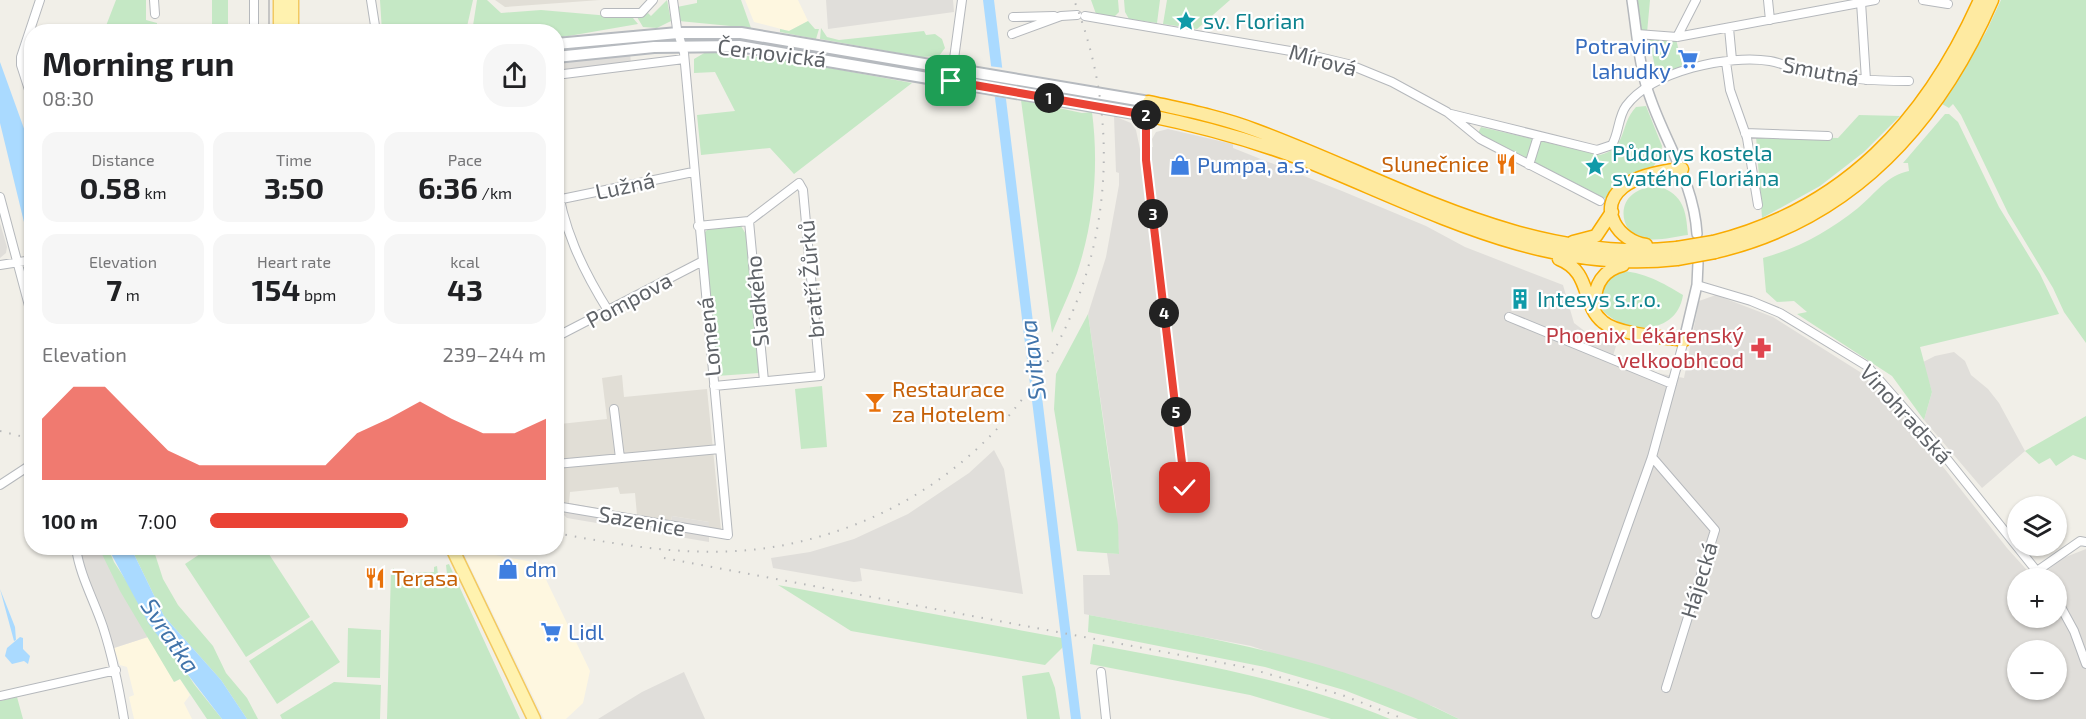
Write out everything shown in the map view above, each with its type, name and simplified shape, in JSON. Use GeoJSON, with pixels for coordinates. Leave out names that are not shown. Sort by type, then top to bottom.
{"type":"FeatureCollection","features":[{"type":"Feature","properties":{"kind":"highway"},"geometry":{"type":"LineString","coordinates":[[1714,247],[1799,210],[1839,186],[1879,154],[1913,114],[1939,76],[1980,0]]}},
{"type":"Feature","properties":{"kind":"highway"},"geometry":{"type":"LineString","coordinates":[[1596,312],[1596,290],[1604,275],[1614,268],[1677,253],[1754,242],[1793,226],[1845,196],[1873,173],[1920,122],[1948,82],[1992,0]]}},
{"type":"Feature","properties":{"kind":"highway"},"geometry":{"type":"LineString","coordinates":[[1148,108],[1210,116],[1253,129],[1482,221],[1556,243],[1618,250],[1677,253]]}},
{"type":"Feature","properties":{"kind":"highway"},"geometry":{"type":"LineString","coordinates":[[1148,108],[1275,150],[1454,223],[1535,250],[1575,267],[1603,322],[1616,328],[1684,340]]}},
{"type":"Feature","properties":{"kind":"highway"},"geometry":{"type":"LineString","coordinates":[[1556,243],[1593,238],[1602,230],[1612,212],[1617,194],[1628,184],[1682,169]]}},
{"type":"Feature","properties":{"kind":"highway"},"geometry":{"type":"LineString","coordinates":[[1612,212],[1617,228],[1628,240],[1677,253]]}},
{"type":"Feature","properties":{"kind":"highway"},"geometry":{"type":"LineString","coordinates":[[1535,250],[1584,259],[1634,262]]}},
{"type":"Feature","properties":{"kind":"main road"},"geometry":{"type":"LineString","coordinates":[[280,0],[280,24]]}},
{"type":"Feature","properties":{"kind":"main road"},"geometry":{"type":"LineString","coordinates":[[292,0],[292,24]]}},
{"type":"Feature","properties":{"kind":"main road","name":"Černovická"},"geometry":{"type":"LineString","coordinates":[[564,56],[741,33],[952,68],[1148,108]]}},
{"type":"Feature","properties":{"kind":"main road","name":"Černovická"},"geometry":{"type":"LineString","coordinates":[[564,44],[680,40],[739,46],[1013,92],[1148,108]]}},
{"type":"Feature","properties":{"kind":"main road"},"geometry":{"type":"LineString","coordinates":[[455,555],[534,719]]}},
{"type":"Feature","properties":{"kind":"street"},"geometry":{"type":"LineString","coordinates":[[34,24],[40,0]]}},
{"type":"Feature","properties":{"kind":"street"},"geometry":{"type":"LineString","coordinates":[[154,0],[155,14]]}},
{"type":"Feature","properties":{"kind":"street"},"geometry":{"type":"LineString","coordinates":[[254,0],[254,24]]}},
{"type":"Feature","properties":{"kind":"street"},"geometry":{"type":"LineString","coordinates":[[370,0],[374,24]]}},
{"type":"Feature","properties":{"kind":"street"},"geometry":{"type":"LineString","coordinates":[[605,13],[641,13],[653,0]]}},
{"type":"Feature","properties":{"kind":"street","name":"Lomená"},"geometry":{"type":"LineString","coordinates":[[673,0],[684,59],[728,535]]}},
{"type":"Feature","properties":{"kind":"street"},"geometry":{"type":"LineString","coordinates":[[951,81],[962,0]]}},
{"type":"Feature","properties":{"kind":"street"},"geometry":{"type":"LineString","coordinates":[[1632,0],[1647,87],[1682,169],[1692,200],[1697,234]]}},
{"type":"Feature","properties":{"kind":"street"},"geometry":{"type":"LineString","coordinates":[[1677,37],[1696,0]]}},
{"type":"Feature","properties":{"kind":"street"},"geometry":{"type":"LineString","coordinates":[[1768,0],[1770,20]]}},
{"type":"Feature","properties":{"kind":"street"},"geometry":{"type":"LineString","coordinates":[[1637,34],[1677,37],[1875,0]]}},
{"type":"Feature","properties":{"kind":"street"},"geometry":{"type":"LineString","coordinates":[[1923,0],[1948,4]]}},
{"type":"Feature","properties":{"kind":"street"},"geometry":{"type":"LineString","coordinates":[[1861,2],[1866,80]]}},
{"type":"Feature","properties":{"kind":"street","name":"Mírová"},"geometry":{"type":"LineString","coordinates":[[1012,34],[1061,16]]}},
{"type":"Feature","properties":{"kind":"street","name":"Mírová"},"geometry":{"type":"LineString","coordinates":[[1013,17],[1081,16],[1302,53],[1348,64],[1392,82],[1447,112]]}},
{"type":"Feature","properties":{"kind":"street"},"geometry":{"type":"LineString","coordinates":[[1729,28],[1730,90],[1745,133],[1758,205]]}},
{"type":"Feature","properties":{"kind":"street"},"geometry":{"type":"LineString","coordinates":[[24,56],[21,65],[24,74]]}},
{"type":"Feature","properties":{"kind":"street","name":"Černovická"},"geometry":{"type":"LineString","coordinates":[[564,74],[684,59]]}},
{"type":"Feature","properties":{"kind":"street","name":"Smutná"},"geometry":{"type":"LineString","coordinates":[[1538,136],[1597,150],[1606,148],[1616,138],[1626,106],[1647,87],[1668,75],[1729,61],[1769,61],[1805,71],[1866,80],[1910,81]]}},
{"type":"Feature","properties":{"kind":"street"},"geometry":{"type":"LineString","coordinates":[[1148,108],[1146,160],[1185,488]]}},
{"type":"Feature","properties":{"kind":"street"},"geometry":{"type":"LineString","coordinates":[[1447,112],[1538,136],[1529,165]]}},
{"type":"Feature","properties":{"kind":"street"},"geometry":{"type":"LineString","coordinates":[[1447,112],[1480,139],[1600,201]]}},
{"type":"Feature","properties":{"kind":"street"},"geometry":{"type":"LineString","coordinates":[[1745,133],[1828,136]]}},
{"type":"Feature","properties":{"kind":"street","name":"Lužná"},"geometry":{"type":"LineString","coordinates":[[564,199],[693,172]]}},
{"type":"Feature","properties":{"kind":"street","name":"bratří Žůrků"},"geometry":{"type":"LineString","coordinates":[[749,221],[798,183],[803,190],[820,376],[764,381]]}},
{"type":"Feature","properties":{"kind":"street"},"geometry":{"type":"LineString","coordinates":[[0,197],[24,286]]}},
{"type":"Feature","properties":{"kind":"street"},"geometry":{"type":"LineString","coordinates":[[564,220],[585,274],[609,312]]}},
{"type":"Feature","properties":{"kind":"street"},"geometry":{"type":"LineString","coordinates":[[698,226],[749,221]]}},
{"type":"Feature","properties":{"kind":"street","name":"Sladkého"},"geometry":{"type":"LineString","coordinates":[[749,221],[764,381]]}},
{"type":"Feature","properties":{"kind":"street"},"geometry":{"type":"LineString","coordinates":[[0,265],[24,261]]}},
{"type":"Feature","properties":{"kind":"street","name":"Pompova"},"geometry":{"type":"LineString","coordinates":[[564,333],[609,312],[701,262]]}},
{"type":"Feature","properties":{"kind":"street"},"geometry":{"type":"LineString","coordinates":[[1596,614],[1652,457],[1684,340],[1697,285],[1698,263]]}},
{"type":"Feature","properties":{"kind":"street","name":"Vinohradská"},"geometry":{"type":"LineString","coordinates":[[1697,285],[1780,312],[1867,366],[1931,439],[2035,568]]}},
{"type":"Feature","properties":{"kind":"street"},"geometry":{"type":"LineString","coordinates":[[1509,317],[1672,384]]}},
{"type":"Feature","properties":{"kind":"street"},"geometry":{"type":"LineString","coordinates":[[714,386],[764,381]]}},
{"type":"Feature","properties":{"kind":"street"},"geometry":{"type":"LineString","coordinates":[[614,409],[620,458]]}},
{"type":"Feature","properties":{"kind":"street"},"geometry":{"type":"LineString","coordinates":[[564,463],[720,449]]}},
{"type":"Feature","properties":{"kind":"street","name":"Hájecká"},"geometry":{"type":"LineString","coordinates":[[1652,457],[1715,530],[1666,688]]}},
{"type":"Feature","properties":{"kind":"street"},"geometry":{"type":"LineString","coordinates":[[0,484],[24,469]]}},
{"type":"Feature","properties":{"kind":"street","name":"Sazenice"},"geometry":{"type":"LineString","coordinates":[[564,507],[728,535]]}},
{"type":"Feature","properties":{"kind":"street"},"geometry":{"type":"LineString","coordinates":[[2041,568],[2080,541],[2086,542]]}},
{"type":"Feature","properties":{"kind":"street"},"geometry":{"type":"LineString","coordinates":[[78,555],[83,579],[102,625],[116,670],[124,719]]}},
{"type":"Feature","properties":{"kind":"street"},"geometry":{"type":"LineString","coordinates":[[2067,618],[2086,664]]}},
{"type":"Feature","properties":{"kind":"street"},"geometry":{"type":"LineString","coordinates":[[0,696],[116,670]]}},
{"type":"Feature","properties":{"kind":"street"},"geometry":{"type":"LineString","coordinates":[[1101,672],[1106,719]]}},
{"type":"Feature","properties":{"kind":"shaded area"},"geometry":{"type":"Polygon","coordinates":[[[495,0],[600,0],[505,7],[495,0]]]}},
{"type":"Feature","properties":{"kind":"shaded area"},"geometry":{"type":"Polygon","coordinates":[[[745,0],[798,0],[808,21],[789,31],[754,22],[745,0]]]}},
{"type":"Feature","properties":{"kind":"shaded area"},"geometry":{"type":"Polygon","coordinates":[[[826,0],[953,0],[954,12],[828,29],[826,0]]]}},
{"type":"Feature","properties":{"kind":"shaded area"},"geometry":{"type":"Polygon","coordinates":[[[630,53],[631,63],[564,71],[564,60],[630,53]]]}},
{"type":"Feature","properties":{"kind":"shaded area"},"geometry":{"type":"Polygon","coordinates":[[[1114,116],[1131,123],[1136,130],[1140,149],[1153,147],[1152,139],[1156,132],[1168,129],[1233,144],[1233,148],[1426,226],[1465,247],[1563,285],[1574,323],[1595,339],[1616,346],[1613,356],[1657,373],[1684,378],[1699,301],[1716,295],[1773,317],[1860,372],[1906,420],[2007,548],[2007,556],[2014,556],[2025,568],[2007,568],[2007,628],[2067,628],[2067,568],[2050,568],[2063,558],[2086,549],[2086,719],[1459,719],[1435,707],[1251,646],[1084,614],[1083,575],[1110,575],[1107,553],[1119,554],[1116,506],[1088,314],[1106,257],[1119,185],[1119,173],[1116,172],[1114,116]]]}},
{"type":"Feature","properties":{"kind":"shaded area"},"geometry":{"type":"Polygon","coordinates":[[[0,223],[7,247],[6,253],[0,258],[0,223]]]}},
{"type":"Feature","properties":{"kind":"shaded area"},"geometry":{"type":"Polygon","coordinates":[[[1954,352],[1965,361],[1971,375],[1988,389],[1999,403],[2025,451],[1982,488],[1924,420],[1932,392],[1923,362],[1935,356],[1954,352]]]}},
{"type":"Feature","properties":{"kind":"shaded area"},"geometry":{"type":"Polygon","coordinates":[[[622,375],[624,397],[707,389],[721,530],[709,528],[709,522],[672,516],[671,521],[637,515],[635,493],[620,494],[618,487],[570,492],[569,503],[564,503],[564,424],[607,419],[602,378],[622,375]]]}},
{"type":"Feature","properties":{"kind":"shaded area"},"geometry":{"type":"Polygon","coordinates":[[[994,450],[1004,469],[1023,594],[860,568],[862,581],[854,582],[773,568],[771,558],[810,552],[854,539],[908,514],[969,473],[994,450]]]}},
{"type":"Feature","properties":{"kind":"shaded area"},"geometry":{"type":"Polygon","coordinates":[[[569,503],[671,521],[672,516],[709,522],[709,542],[567,518],[564,514],[568,512],[569,503]]]}},
{"type":"Feature","properties":{"kind":"shaded area"},"geometry":{"type":"Polygon","coordinates":[[[81,555],[103,555],[148,637],[114,648],[84,571],[81,555]]]}},
{"type":"Feature","properties":{"kind":"shaded area"},"geometry":{"type":"Polygon","coordinates":[[[495,555],[538,563],[590,671],[583,703],[566,719],[544,719],[465,556],[495,555]]]}},
{"type":"Feature","properties":{"kind":"shaded area"},"geometry":{"type":"Polygon","coordinates":[[[148,637],[175,682],[180,679],[190,695],[184,703],[192,719],[134,719],[129,697],[134,695],[127,667],[120,665],[114,648],[148,637]]]}},
{"type":"Feature","properties":{"kind":"shaded area"},"geometry":{"type":"Polygon","coordinates":[[[684,672],[705,719],[598,719],[642,692],[684,672]]]}},
{"type":"Feature","properties":{"kind":"green space"},"geometry":{"type":"Polygon","coordinates":[[[116,0],[146,0],[146,20],[157,23],[157,24],[107,24],[116,0]]]}},
{"type":"Feature","properties":{"kind":"green space"},"geometry":{"type":"Polygon","coordinates":[[[212,0],[228,0],[228,24],[212,24],[212,0]]]}},
{"type":"Feature","properties":{"kind":"green space"},"geometry":{"type":"Polygon","coordinates":[[[380,0],[473,0],[468,24],[382,24],[380,0]]]}},
{"type":"Feature","properties":{"kind":"green space"},"geometry":{"type":"Polygon","coordinates":[[[477,0],[487,0],[501,13],[541,10],[633,18],[638,24],[564,37],[564,24],[473,24],[477,0]]]}},
{"type":"Feature","properties":{"kind":"green space"},"geometry":{"type":"Polygon","coordinates":[[[667,0],[671,21],[657,28],[643,27],[637,17],[648,13],[651,16],[667,0]]]}},
{"type":"Feature","properties":{"kind":"green space"},"geometry":{"type":"Polygon","coordinates":[[[697,0],[741,0],[751,28],[679,21],[677,7],[697,3],[697,0]]]}},
{"type":"Feature","properties":{"kind":"green space"},"geometry":{"type":"Polygon","coordinates":[[[1091,0],[1118,0],[1119,12],[1114,17],[1096,14],[1091,0]]]}},
{"type":"Feature","properties":{"kind":"green space"},"geometry":{"type":"Polygon","coordinates":[[[1124,0],[1160,0],[1157,23],[1129,19],[1125,12],[1124,0]]]}},
{"type":"Feature","properties":{"kind":"green space"},"geometry":{"type":"Polygon","coordinates":[[[1167,0],[1230,0],[1197,29],[1163,24],[1167,0]]]}},
{"type":"Feature","properties":{"kind":"green space"},"geometry":{"type":"Polygon","coordinates":[[[1634,0],[1650,0],[1647,33],[1639,28],[1634,0]]]}},
{"type":"Feature","properties":{"kind":"green space"},"geometry":{"type":"Polygon","coordinates":[[[2001,0],[2086,0],[2086,343],[2064,312],[2053,288],[2008,213],[1961,115],[1953,104],[1949,108],[1942,104],[1986,32],[2001,0]]]}},
{"type":"Feature","properties":{"kind":"green space"},"geometry":{"type":"Polygon","coordinates":[[[808,21],[815,29],[819,29],[816,39],[780,32],[780,29],[789,31],[808,21]]]}},
{"type":"Feature","properties":{"kind":"green space"},"geometry":{"type":"Polygon","coordinates":[[[821,28],[827,37],[839,40],[924,31],[926,35],[935,34],[942,39],[945,48],[939,56],[921,57],[820,39],[821,28]]]}},
{"type":"Feature","properties":{"kind":"green space"},"geometry":{"type":"Polygon","coordinates":[[[1649,38],[1676,39],[1683,68],[1656,72],[1649,38]]]}},
{"type":"Feature","properties":{"kind":"green space"},"geometry":{"type":"Polygon","coordinates":[[[650,39],[651,44],[564,52],[564,47],[650,39]]]}},
{"type":"Feature","properties":{"kind":"green space"},"geometry":{"type":"Polygon","coordinates":[[[698,40],[748,42],[855,56],[937,71],[850,57],[698,40]]]}},
{"type":"Feature","properties":{"kind":"green space"},"geometry":{"type":"Polygon","coordinates":[[[706,52],[786,60],[912,83],[794,174],[770,148],[701,155],[697,115],[735,111],[715,72],[694,73],[694,59],[706,52]]]}},
{"type":"Feature","properties":{"kind":"green space"},"geometry":{"type":"Polygon","coordinates":[[[969,76],[1130,103],[1132,106],[1130,108],[967,80],[969,76]]]}},
{"type":"Feature","properties":{"kind":"green space"},"geometry":{"type":"Polygon","coordinates":[[[1021,100],[1082,113],[1092,112],[1095,173],[1088,234],[1077,273],[1052,333],[1021,100]]]}},
{"type":"Feature","properties":{"kind":"green space"},"geometry":{"type":"Polygon","coordinates":[[[1646,106],[1662,146],[1660,157],[1653,167],[1618,183],[1608,200],[1478,133],[1481,127],[1600,155],[1615,147],[1636,107],[1646,106]]]}},
{"type":"Feature","properties":{"kind":"green space"},"geometry":{"type":"Polygon","coordinates":[[[1945,114],[1949,114],[1958,122],[1999,207],[2040,274],[2059,314],[1920,347],[1932,392],[1924,420],[1892,376],[1797,314],[1807,312],[1794,301],[1777,302],[1766,292],[1763,258],[1801,244],[1825,231],[1858,208],[1894,176],[1909,171],[1908,163],[1903,163],[1945,114]]]}},
{"type":"Feature","properties":{"kind":"green space"},"geometry":{"type":"Polygon","coordinates":[[[1859,115],[1900,116],[1864,152],[1820,186],[1762,218],[1756,136],[1838,138],[1859,115]]]}},
{"type":"Feature","properties":{"kind":"green space"},"geometry":{"type":"Polygon","coordinates":[[[1659,186],[1679,199],[1685,211],[1688,235],[1653,240],[1635,235],[1626,225],[1624,212],[1628,199],[1639,190],[1659,186]]]}},
{"type":"Feature","properties":{"kind":"green space"},"geometry":{"type":"Polygon","coordinates":[[[741,226],[747,236],[759,373],[717,376],[703,234],[708,229],[741,226]]]}},
{"type":"Feature","properties":{"kind":"green space"},"geometry":{"type":"Polygon","coordinates":[[[1618,271],[1644,275],[1683,295],[1679,309],[1670,319],[1660,325],[1647,328],[1621,323],[1609,316],[1599,306],[1601,283],[1618,271]]]}},
{"type":"Feature","properties":{"kind":"green space"},"geometry":{"type":"Polygon","coordinates":[[[1088,314],[1118,525],[1119,554],[1077,551],[1054,409],[1056,374],[1088,314]]]}},
{"type":"Feature","properties":{"kind":"green space"},"geometry":{"type":"Polygon","coordinates":[[[822,386],[827,447],[801,449],[795,389],[822,386]]]}},
{"type":"Feature","properties":{"kind":"green space"},"geometry":{"type":"Polygon","coordinates":[[[2086,416],[2086,460],[2073,455],[2056,466],[2050,458],[2039,464],[2025,451],[2086,416]]]}},
{"type":"Feature","properties":{"kind":"green space"},"geometry":{"type":"Polygon","coordinates":[[[102,555],[111,555],[194,684],[222,719],[207,719],[180,679],[174,682],[120,591],[102,555]]]}},
{"type":"Feature","properties":{"kind":"green space"},"geometry":{"type":"Polygon","coordinates":[[[134,555],[155,555],[163,579],[178,605],[213,646],[226,673],[247,698],[258,719],[247,719],[221,680],[164,616],[134,555]]]}},
{"type":"Feature","properties":{"kind":"green space"},"geometry":{"type":"Polygon","coordinates":[[[198,555],[270,555],[310,617],[246,657],[185,564],[198,555]]]}},
{"type":"Feature","properties":{"kind":"green space"},"geometry":{"type":"Polygon","coordinates":[[[449,564],[520,719],[387,719],[391,570],[394,568],[394,574],[434,572],[434,567],[437,566],[438,575],[447,574],[446,565],[449,564]]]}},
{"type":"Feature","properties":{"kind":"green space"},"geometry":{"type":"Polygon","coordinates":[[[778,585],[1062,638],[1063,647],[1045,665],[851,631],[778,585]]]}},
{"type":"Feature","properties":{"kind":"green space"},"geometry":{"type":"Polygon","coordinates":[[[1089,615],[1231,643],[1324,666],[1370,681],[1459,719],[1418,719],[1344,690],[1265,667],[1088,632],[1089,615]]]}},
{"type":"Feature","properties":{"kind":"green space"},"geometry":{"type":"Polygon","coordinates":[[[312,620],[340,662],[277,704],[249,661],[312,620]]]}},
{"type":"Feature","properties":{"kind":"green space"},"geometry":{"type":"Polygon","coordinates":[[[348,628],[381,630],[380,678],[347,677],[348,628]]]}},
{"type":"Feature","properties":{"kind":"green space"},"geometry":{"type":"Polygon","coordinates":[[[1093,644],[1281,683],[1354,705],[1390,719],[1331,719],[1250,695],[1090,664],[1093,644]]]}},
{"type":"Feature","properties":{"kind":"green space"},"geometry":{"type":"Polygon","coordinates":[[[1049,672],[1055,688],[1060,719],[1027,719],[1022,676],[1049,672]]]}},
{"type":"Feature","properties":{"kind":"green space"},"geometry":{"type":"Polygon","coordinates":[[[334,682],[381,685],[380,719],[282,719],[280,715],[334,682]]]}},
{"type":"Feature","properties":{"kind":"green space"},"geometry":{"type":"Polygon","coordinates":[[[17,697],[23,719],[0,719],[0,701],[17,697]]]}},
{"type":"Feature","properties":{"kind":"water","name":"Svitava"},"geometry":{"type":"Polygon","coordinates":[[[983,0],[994,0],[1081,719],[1071,719],[983,0]]]}},
{"type":"Feature","properties":{"kind":"water"},"geometry":{"type":"Polygon","coordinates":[[[0,62],[24,129],[24,222],[0,123],[0,62]]]}},
{"type":"Feature","properties":{"kind":"water","name":"Svratka"},"geometry":{"type":"Polygon","coordinates":[[[112,555],[134,555],[164,616],[221,680],[247,719],[222,719],[149,624],[112,555]]]}},
{"type":"Feature","properties":{"kind":"water"},"geometry":{"type":"Polygon","coordinates":[[[0,589],[15,627],[16,640],[14,641],[0,589]]]}},
{"type":"Feature","properties":{"kind":"water"},"geometry":{"type":"Polygon","coordinates":[[[20,637],[23,638],[23,649],[30,656],[28,664],[24,661],[12,664],[5,656],[7,648],[20,637]]]}},
{"type":"Feature","properties":{"kind":"pier"},"geometry":{"type":"Polygon","coordinates":[[[988,66],[1005,68],[1009,99],[992,96],[988,66]]]}},
{"type":"Feature","properties":{"kind":"pier"},"geometry":{"type":"Polygon","coordinates":[[[1042,366],[1043,375],[1028,397],[1027,388],[1042,366]]]}},
{"type":"Feature","properties":{"kind":"tram line"},"geometry":{"type":"LineString","coordinates":[[269,0],[269,24]]}},
{"type":"Feature","properties":{"kind":"railway"},"geometry":{"type":"LineString","coordinates":[[564,534],[645,548],[705,552],[764,548],[794,543],[881,514],[955,468],[1015,408],[1061,338],[1091,259],[1103,174],[1098,87],[1074,0]]}},
{"type":"Feature","properties":{"kind":"railway"},"geometry":{"type":"LineString","coordinates":[[0,431],[24,437]]}},
{"type":"Feature","properties":{"kind":"railway"},"geometry":{"type":"LineString","coordinates":[[664,558],[1244,667],[1342,695],[1404,719]]}},
{"type":"Feature","properties":{"kind":"place","name":"sv. Florian"},"geometry":{"type":"Point","coordinates":[1186,21]}},
{"type":"Feature","properties":{"kind":"place","name":"Potraviny lahudky"},"geometry":{"type":"Point","coordinates":[1688,59]}},
{"type":"Feature","properties":{"kind":"place","name":"Slunečnice"},"geometry":{"type":"Point","coordinates":[1506,164]}},
{"type":"Feature","properties":{"kind":"place","name":"Pumpa, a.s."},"geometry":{"type":"Point","coordinates":[1180,165]}},
{"type":"Feature","properties":{"kind":"place","name":"Půdorys kostela svatého Floriána"},"geometry":{"type":"Point","coordinates":[1595,166]}},
{"type":"Feature","properties":{"kind":"place","name":"Intesys s.r.o."},"geometry":{"type":"Point","coordinates":[1520,299]}},
{"type":"Feature","properties":{"kind":"place","name":"Phoenix Lékárenský velkoobhcod"},"geometry":{"type":"Point","coordinates":[1761,348]}},
{"type":"Feature","properties":{"kind":"place","name":"Restaurace za Hotelem"},"geometry":{"type":"Point","coordinates":[875,402]}},
{"type":"Feature","properties":{"kind":"place","name":"dm"},"geometry":{"type":"Point","coordinates":[508,569]}},
{"type":"Feature","properties":{"kind":"place","name":"Terasa"},"geometry":{"type":"Point","coordinates":[375,578]}},
{"type":"Feature","properties":{"kind":"place","name":"Lidl"},"geometry":{"type":"Point","coordinates":[551,632]}},
{"type":"Feature","properties":{"kind":"route"},"geometry":{"type":"LineString","coordinates":[[951,81],[1146,115],[1144,133],[1146,160],[1185,488]]}}]}
